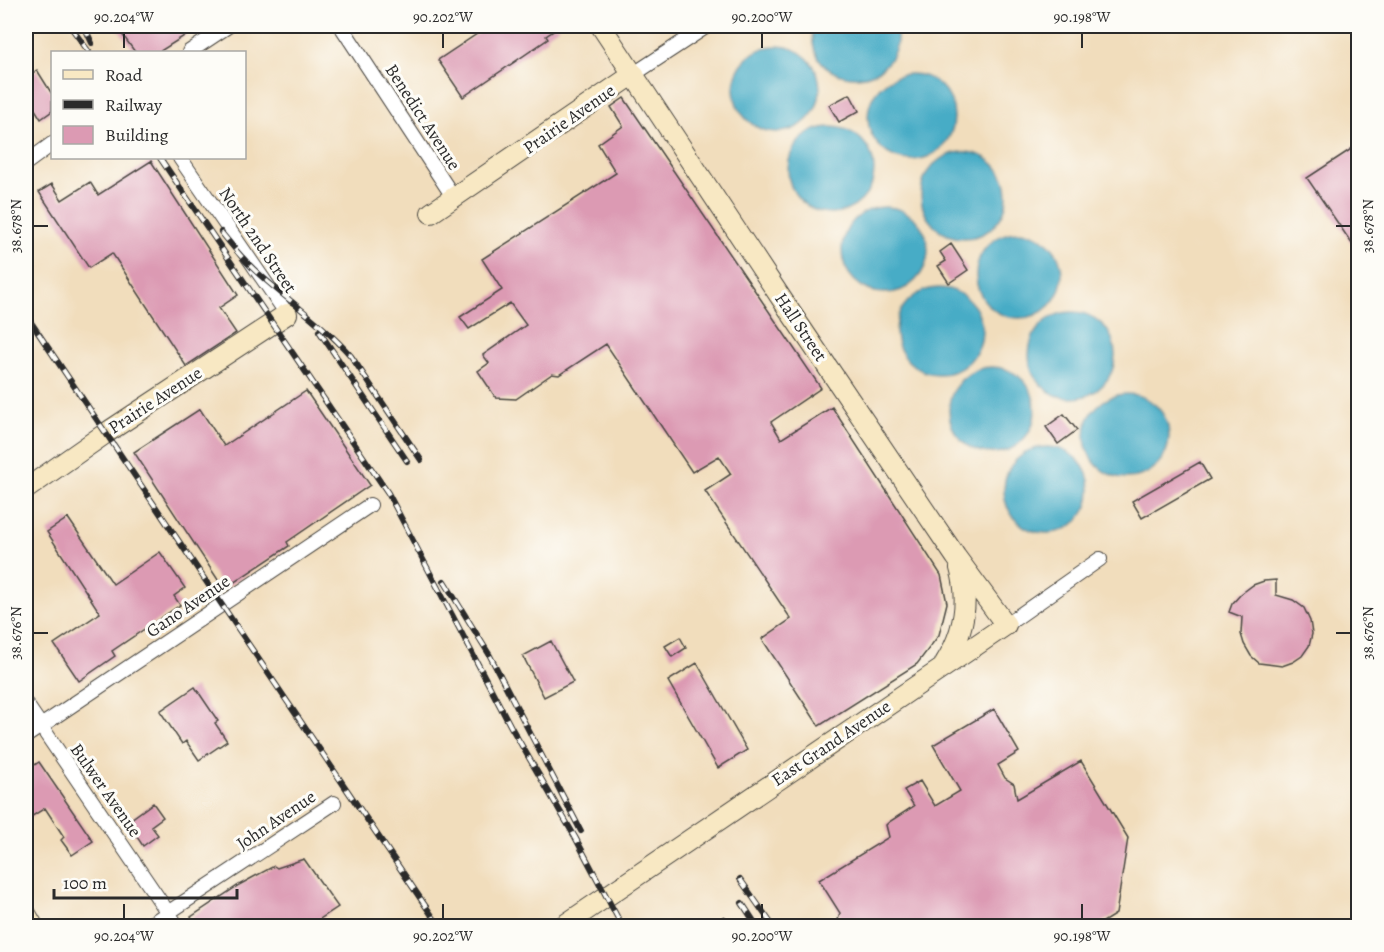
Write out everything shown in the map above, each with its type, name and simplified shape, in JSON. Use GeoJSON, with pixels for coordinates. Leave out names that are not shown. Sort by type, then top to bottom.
{"type":"FeatureCollection","features":[{"type":"Feature","properties":{"kind":"main road","name":"Hall Street"},"geometry":{"type":"LineString","coordinates":[[601,26],[956,557],[1006,625]]}},
{"type":"Feature","properties":{"kind":"main road","name":"Prairie Avenue"},"geometry":{"type":"LineString","coordinates":[[431,213],[634,74]]}},
{"type":"Feature","properties":{"kind":"main road","name":"Prairie Avenue"},"geometry":{"type":"LineString","coordinates":[[26,489],[286,314]]}},
{"type":"Feature","properties":{"kind":"main road"},"geometry":{"type":"LineString","coordinates":[[942,667],[958,638],[966,609],[966,594],[956,557]]}},
{"type":"Feature","properties":{"kind":"main road","name":"East Grand Avenue"},"geometry":{"type":"LineString","coordinates":[[563,927],[1006,625]]}},
{"type":"Feature","properties":{"kind":"main road"},"geometry":{"type":"LineString","coordinates":[[26,914],[33,927]]}},
{"type":"Feature","properties":{"kind":"street"},"geometry":{"type":"LineString","coordinates":[[190,51],[228,26]]}},
{"type":"Feature","properties":{"kind":"street","name":"Benedict Avenue"},"geometry":{"type":"LineString","coordinates":[[341,26],[454,198]]}},
{"type":"Feature","properties":{"kind":"street","name":"Prairie Avenue"},"geometry":{"type":"LineString","coordinates":[[634,74],[707,26]]}},
{"type":"Feature","properties":{"kind":"street"},"geometry":{"type":"LineString","coordinates":[[26,163],[51,145]]}},
{"type":"Feature","properties":{"kind":"street","name":"North 2nd Street"},"geometry":{"type":"LineString","coordinates":[[181,159],[286,314]]}},
{"type":"Feature","properties":{"kind":"street","name":"Gano Avenue"},"geometry":{"type":"LineString","coordinates":[[26,736],[370,505]]}},
{"type":"Feature","properties":{"kind":"street","name":"East Grand Avenue"},"geometry":{"type":"LineString","coordinates":[[1006,625],[1100,559]]}},
{"type":"Feature","properties":{"kind":"street","name":"Bulwer Avenue"},"geometry":{"type":"LineString","coordinates":[[26,704],[177,927]]}},
{"type":"Feature","properties":{"kind":"street","name":"John Avenue"},"geometry":{"type":"LineString","coordinates":[[148,927],[333,803]]}},
{"type":"Feature","properties":{"kind":"water"},"geometry":{"type":"Polygon","coordinates":[[[813,26],[897,26],[895,49],[886,65],[871,74],[854,77],[837,74],[823,64],[814,48],[813,26]]]}},
{"type":"Feature","properties":{"kind":"water"},"geometry":{"type":"Polygon","coordinates":[[[777,46],[801,53],[813,65],[820,89],[813,113],[801,125],[777,132],[753,125],[741,113],[734,89],[741,65],[753,53],[777,46]]]}},
{"type":"Feature","properties":{"kind":"water"},"geometry":{"type":"Polygon","coordinates":[[[911,74],[935,81],[947,93],[954,117],[947,141],[935,153],[911,160],[887,153],[875,141],[868,117],[875,93],[887,81],[911,74]]]}},
{"type":"Feature","properties":{"kind":"water"},"geometry":{"type":"Polygon","coordinates":[[[831,127],[855,134],[867,146],[874,170],[867,194],[855,206],[831,213],[807,206],[795,194],[788,170],[795,146],[807,134],[831,127]]]}},
{"type":"Feature","properties":{"kind":"water"},"geometry":{"type":"Polygon","coordinates":[[[964,152],[988,159],[1000,171],[1007,195],[1000,219],[988,231],[964,238],[940,231],[928,219],[921,195],[928,171],[940,159],[964,152]]]}},
{"type":"Feature","properties":{"kind":"water"},"geometry":{"type":"Polygon","coordinates":[[[885,207],[909,214],[921,226],[928,250],[921,274],[909,286],[885,293],[861,286],[849,274],[842,250],[849,226],[861,214],[885,207]]]}},
{"type":"Feature","properties":{"kind":"water"},"geometry":{"type":"Polygon","coordinates":[[[1019,232],[1043,239],[1055,251],[1062,275],[1055,299],[1043,311],[1019,318],[995,311],[983,299],[976,275],[983,251],[995,239],[1019,232]]]}},
{"type":"Feature","properties":{"kind":"water"},"geometry":{"type":"Polygon","coordinates":[[[939,288],[963,295],[975,307],[982,331],[975,355],[963,367],[939,374],[915,367],[903,355],[896,331],[903,307],[915,295],[939,288]]]}},
{"type":"Feature","properties":{"kind":"water"},"geometry":{"type":"Polygon","coordinates":[[[1072,312],[1096,319],[1108,331],[1115,355],[1108,379],[1096,391],[1072,398],[1048,391],[1036,379],[1029,355],[1036,331],[1048,319],[1072,312]]]}},
{"type":"Feature","properties":{"kind":"water"},"geometry":{"type":"Polygon","coordinates":[[[992,367],[1016,374],[1028,386],[1035,410],[1028,434],[1016,446],[992,453],[968,446],[956,434],[949,410],[956,386],[968,374],[992,367]]]}},
{"type":"Feature","properties":{"kind":"water"},"geometry":{"type":"Polygon","coordinates":[[[1127,394],[1150,401],[1162,413],[1169,436],[1162,459],[1150,471],[1127,478],[1104,471],[1092,459],[1085,436],[1092,413],[1104,401],[1127,394]]]}},
{"type":"Feature","properties":{"kind":"water"},"geometry":{"type":"Polygon","coordinates":[[[1047,447],[1071,454],[1083,466],[1090,490],[1083,514],[1071,526],[1047,533],[1023,526],[1011,514],[1004,490],[1011,466],[1023,454],[1047,447]]]}},
{"type":"Feature","properties":{"kind":"building"},"geometry":{"type":"Polygon","coordinates":[[[116,26],[200,26],[161,51],[134,51],[116,26]]]}},
{"type":"Feature","properties":{"kind":"building"},"geometry":{"type":"Polygon","coordinates":[[[489,26],[561,26],[546,36],[548,39],[463,97],[438,60],[489,26]]]}},
{"type":"Feature","properties":{"kind":"building"},"geometry":{"type":"Polygon","coordinates":[[[37,70],[51,92],[51,112],[41,119],[26,95],[26,77],[37,70]]]}},
{"type":"Feature","properties":{"kind":"building"},"geometry":{"type":"Polygon","coordinates":[[[850,94],[859,111],[839,122],[829,105],[850,94]]]}},
{"type":"Feature","properties":{"kind":"building"},"geometry":{"type":"Polygon","coordinates":[[[624,98],[821,388],[771,422],[781,439],[832,407],[941,575],[947,603],[939,635],[917,664],[819,726],[762,639],[791,619],[705,491],[731,474],[719,456],[692,472],[606,344],[559,375],[552,374],[516,399],[496,398],[478,371],[489,363],[483,355],[526,325],[510,303],[469,329],[460,317],[502,290],[482,259],[616,173],[598,144],[623,126],[611,107],[624,98]]]}},
{"type":"Feature","properties":{"kind":"building"},"geometry":{"type":"Polygon","coordinates":[[[1359,144],[1359,254],[1307,178],[1359,144]]]}},
{"type":"Feature","properties":{"kind":"building"},"geometry":{"type":"Polygon","coordinates":[[[151,161],[238,295],[219,308],[236,333],[186,366],[112,253],[89,268],[39,192],[52,184],[62,200],[90,182],[98,195],[151,161]]]}},
{"type":"Feature","properties":{"kind":"building"},"geometry":{"type":"Polygon","coordinates":[[[951,244],[968,270],[949,283],[938,266],[946,261],[940,252],[951,244]]]}},
{"type":"Feature","properties":{"kind":"building"},"geometry":{"type":"Polygon","coordinates":[[[306,391],[370,485],[287,542],[289,546],[224,589],[134,452],[200,409],[224,446],[306,391]]]}},
{"type":"Feature","properties":{"kind":"building"},"geometry":{"type":"Polygon","coordinates":[[[1064,414],[1077,430],[1058,444],[1046,427],[1064,414]]]}},
{"type":"Feature","properties":{"kind":"building"},"geometry":{"type":"Polygon","coordinates":[[[1200,462],[1210,479],[1142,518],[1132,501],[1200,462]]]}},
{"type":"Feature","properties":{"kind":"building"},"geometry":{"type":"Polygon","coordinates":[[[68,518],[113,584],[160,552],[185,588],[174,596],[180,605],[112,651],[115,656],[79,681],[54,644],[100,613],[47,532],[68,518]]]}},
{"type":"Feature","properties":{"kind":"building"},"geometry":{"type":"Polygon","coordinates":[[[1276,580],[1276,595],[1293,600],[1304,608],[1310,621],[1312,634],[1309,646],[1302,656],[1282,666],[1259,663],[1251,656],[1241,634],[1242,617],[1229,612],[1232,604],[1253,585],[1276,580]]]}},
{"type":"Feature","properties":{"kind":"building"},"geometry":{"type":"Polygon","coordinates":[[[680,637],[686,648],[672,657],[665,646],[680,637]]]}},
{"type":"Feature","properties":{"kind":"building"},"geometry":{"type":"Polygon","coordinates":[[[551,641],[573,682],[544,697],[523,656],[551,641]]]}},
{"type":"Feature","properties":{"kind":"building"},"geometry":{"type":"Polygon","coordinates":[[[697,663],[747,750],[718,768],[668,681],[697,663]]]}},
{"type":"Feature","properties":{"kind":"building"},"geometry":{"type":"Polygon","coordinates":[[[195,687],[218,721],[215,723],[227,741],[199,760],[186,741],[182,744],[160,711],[195,687]]]}},
{"type":"Feature","properties":{"kind":"building"},"geometry":{"type":"Polygon","coordinates":[[[994,709],[1019,752],[998,765],[1005,778],[1014,784],[1017,799],[1081,761],[1128,838],[1116,914],[1095,927],[836,927],[840,913],[819,880],[889,837],[886,825],[914,806],[904,790],[920,781],[935,806],[960,791],[933,745],[994,709]]]}},
{"type":"Feature","properties":{"kind":"building"},"geometry":{"type":"Polygon","coordinates":[[[39,762],[93,841],[72,855],[61,840],[64,837],[45,808],[26,820],[26,771],[39,762]]]}},
{"type":"Feature","properties":{"kind":"building"},"geometry":{"type":"Polygon","coordinates":[[[153,803],[163,817],[151,826],[158,835],[143,846],[127,822],[153,803]]]}},
{"type":"Feature","properties":{"kind":"building"},"geometry":{"type":"Polygon","coordinates":[[[304,859],[338,907],[317,921],[321,927],[197,927],[191,917],[239,885],[274,866],[277,868],[304,859]]]}},
{"type":"Feature","properties":{"kind":"railway"},"geometry":{"type":"LineString","coordinates":[[70,26],[88,51]]}},
{"type":"Feature","properties":{"kind":"railway"},"geometry":{"type":"LineString","coordinates":[[84,26],[92,43]]}},
{"type":"Feature","properties":{"kind":"railway"},"geometry":{"type":"LineString","coordinates":[[161,159],[388,493],[511,727],[575,837],[622,926]]}},
{"type":"Feature","properties":{"kind":"railway"},"geometry":{"type":"LineString","coordinates":[[221,232],[254,269],[318,323],[351,356],[421,460]]}},
{"type":"Feature","properties":{"kind":"railway"},"geometry":{"type":"LineString","coordinates":[[26,315],[439,926]]}},
{"type":"Feature","properties":{"kind":"railway"},"geometry":{"type":"LineString","coordinates":[[319,331],[407,461]]}},
{"type":"Feature","properties":{"kind":"railway"},"geometry":{"type":"LineString","coordinates":[[444,581],[489,654],[581,831]]}},
{"type":"Feature","properties":{"kind":"railway"},"geometry":{"type":"LineString","coordinates":[[740,879],[773,926]]}},
{"type":"Feature","properties":{"kind":"railway"},"geometry":{"type":"LineString","coordinates":[[742,903],[757,926]]}},
{"type":"Feature","properties":{"kind":"railway"},"geometry":{"type":"LineString","coordinates":[[724,919],[729,926]]}}]}
